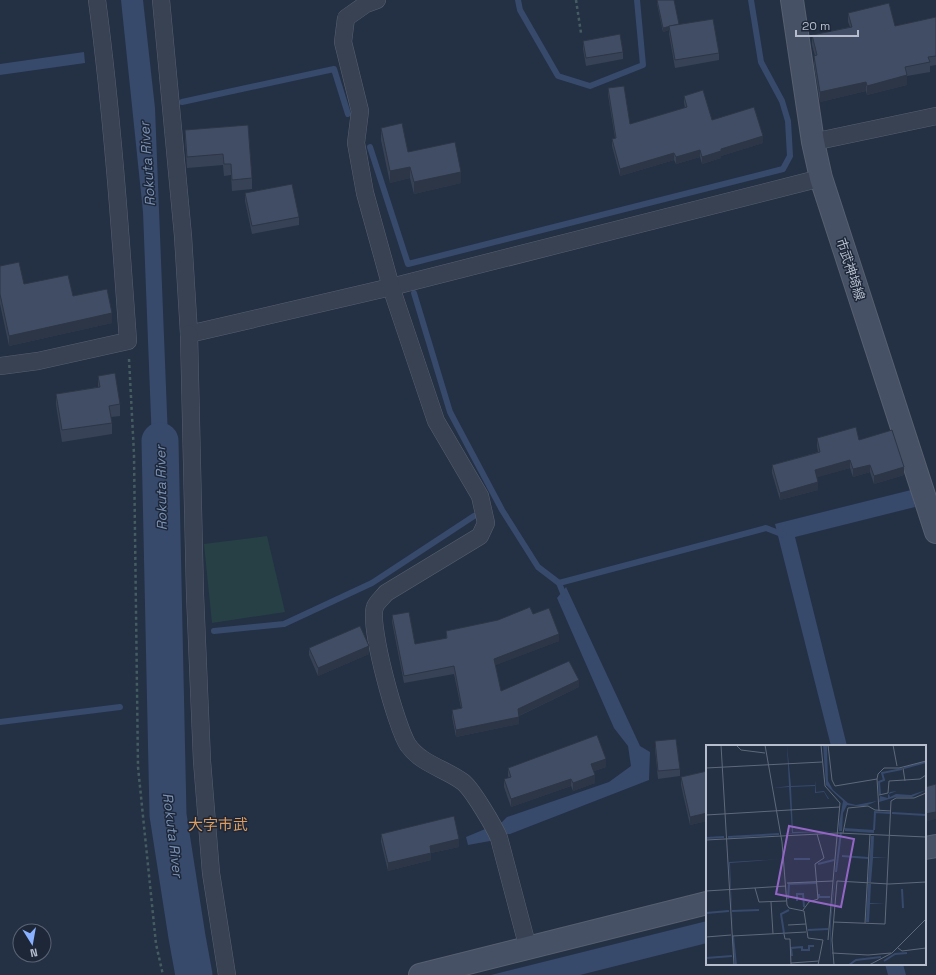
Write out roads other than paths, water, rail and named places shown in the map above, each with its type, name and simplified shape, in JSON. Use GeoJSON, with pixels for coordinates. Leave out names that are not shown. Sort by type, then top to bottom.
{"type":"FeatureCollection","features":[{"type":"Feature","properties":{"kind":"main road","name":"市武神埼線"},"geometry":{"type":"LineString","coordinates":[[792,0],[813,142],[821,178],[936,532]]}},
{"type":"Feature","properties":{"kind":"main road"},"geometry":{"type":"LineString","coordinates":[[926,848],[936,846]]}},
{"type":"Feature","properties":{"kind":"main road"},"geometry":{"type":"LineString","coordinates":[[420,975],[706,903]]}},
{"type":"Feature","properties":{"kind":"street"},"geometry":{"type":"LineString","coordinates":[[0,366],[38,361],[128,341],[121,236],[105,61],[97,0]]}},
{"type":"Feature","properties":{"kind":"street"},"geometry":{"type":"LineString","coordinates":[[161,0],[182,228],[189,334],[195,594],[202,761],[211,873],[227,975]]}},
{"type":"Feature","properties":{"kind":"street"},"geometry":{"type":"LineString","coordinates":[[378,0],[366,4],[346,18],[343,42],[360,111],[356,143],[365,193],[391,287],[436,421],[480,496],[486,523],[480,536],[386,593],[375,607],[374,628],[391,701],[408,745],[427,762],[464,782],[496,830],[528,948]]}},
{"type":"Feature","properties":{"kind":"street"},"geometry":{"type":"LineString","coordinates":[[813,142],[936,116]]}},
{"type":"Feature","properties":{"kind":"street"},"geometry":{"type":"LineString","coordinates":[[189,334],[391,287],[821,178]]}},
{"type":"Feature","properties":{"kind":"water"},"geometry":{"type":"Polygon","coordinates":[[[121,0],[143,0],[155,108],[170,489],[154,495],[143,212],[121,0]]]}},
{"type":"Feature","properties":{"kind":"water"},"geometry":{"type":"Polygon","coordinates":[[[84,52],[85,63],[0,75],[0,64],[84,52]]]}},
{"type":"Feature","properties":{"kind":"water"},"geometry":{"type":"Polygon","coordinates":[[[911,490],[915,507],[795,537],[847,745],[831,745],[775,524],[911,490]]]}},
{"type":"Feature","properties":{"kind":"water"},"geometry":{"type":"Polygon","coordinates":[[[566,587],[640,746],[650,752],[649,780],[510,834],[502,834],[490,841],[468,845],[466,837],[502,822],[507,817],[609,782],[631,766],[628,746],[614,728],[557,598],[566,587]]]}},
{"type":"Feature","properties":{"kind":"water"},"geometry":{"type":"Polygon","coordinates":[[[706,921],[706,943],[580,975],[491,975],[706,921]]]}},
{"type":"Feature","properties":{"kind":"water"},"geometry":{"type":"Polygon","coordinates":[[[885,965],[903,965],[906,975],[888,975],[885,965]]]}},
{"type":"Feature","properties":{"kind":"waterway"},"geometry":{"type":"LineString","coordinates":[[518,0],[520,10],[558,76],[590,86],[643,65],[637,0]]}},
{"type":"Feature","properties":{"kind":"waterway"},"geometry":{"type":"LineString","coordinates":[[370,147],[408,264],[783,169],[790,156],[788,121],[782,101],[761,62],[751,0]]}},
{"type":"Feature","properties":{"kind":"waterway"},"geometry":{"type":"LineString","coordinates":[[182,102],[334,69],[348,114]]}},
{"type":"Feature","properties":{"kind":"waterway"},"geometry":{"type":"LineString","coordinates":[[414,293],[450,412],[502,510],[538,567],[559,583],[565,598]]}},
{"type":"Feature","properties":{"kind":"waterway","name":"Rokuta River"},"geometry":{"type":"LineString","coordinates":[[160,441],[168,815],[194,975]]}},
{"type":"Feature","properties":{"kind":"waterway"},"geometry":{"type":"LineString","coordinates":[[214,631],[284,624],[372,583],[474,516]]}},
{"type":"Feature","properties":{"kind":"waterway"},"geometry":{"type":"LineString","coordinates":[[559,583],[766,528],[784,535]]}},
{"type":"Feature","properties":{"kind":"waterway"},"geometry":{"type":"LineString","coordinates":[[0,722],[120,707]]}},
{"type":"Feature","properties":{"kind":"district","name":"大字市武"},"geometry":{"type":"Point","coordinates":[218,825]}}]}
